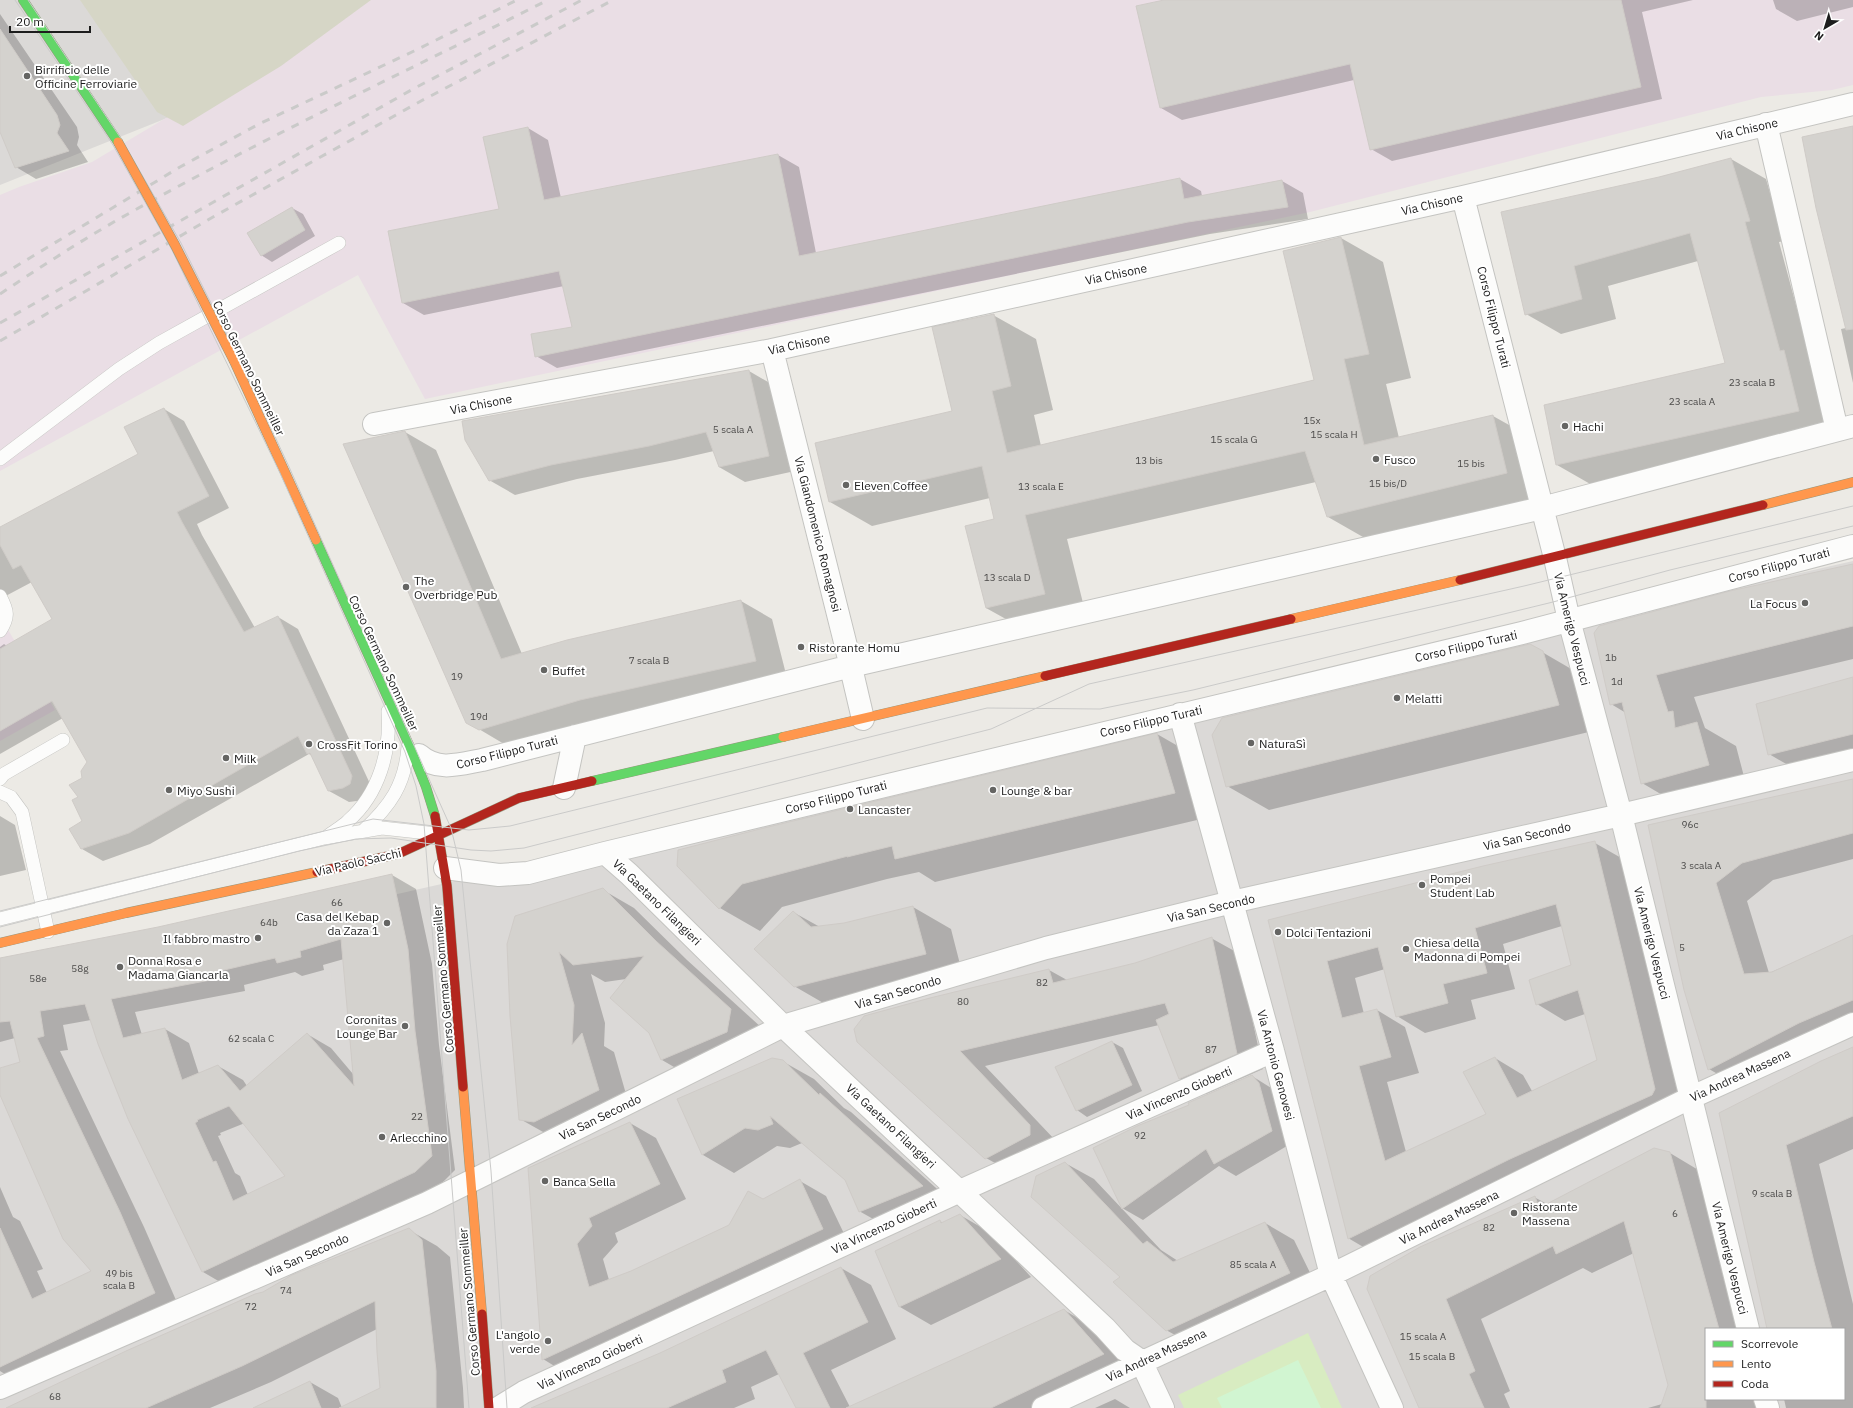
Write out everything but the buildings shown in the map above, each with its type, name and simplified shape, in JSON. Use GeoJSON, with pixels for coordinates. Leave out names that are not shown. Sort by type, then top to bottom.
{"type":"FeatureCollection","features":[{"type":"Feature","properties":{"kind":"main road","name":"Corso Germano Sommeiller"},"geometry":{"type":"LineString","coordinates":[[23,0],[118,142],[175,245],[234,361],[387,700],[412,749],[428,794],[446,868],[489,1408]]}},
{"type":"Feature","properties":{"kind":"main road"},"geometry":{"type":"LineString","coordinates":[[439,835],[490,810],[519,798],[1555,558],[1853,482]]}},
{"type":"Feature","properties":{"kind":"main road","name":"Via Paolo Sacchi"},"geometry":{"type":"LineString","coordinates":[[0,943],[126,913],[398,854],[439,835]]}},
{"type":"Feature","properties":{"kind":"street","name":"Via Chisone"},"geometry":{"type":"LineString","coordinates":[[374,424],[772,350],[1463,197],[1853,104]]}},
{"type":"Feature","properties":{"kind":"street","name":"Corso Filippo Turati"},"geometry":{"type":"LineString","coordinates":[[412,749],[424,760],[433,764],[451,766],[851,666],[1542,508],[1845,428],[1766,124]]}},
{"type":"Feature","properties":{"kind":"street","name":"Corso Filippo Turati"},"geometry":{"type":"LineString","coordinates":[[1463,197],[1555,558]]}},
{"type":"Feature","properties":{"kind":"street","name":"Via Giandomenico Romagnosi"},"geometry":{"type":"LineString","coordinates":[[772,350],[863,719]]}},
{"type":"Feature","properties":{"kind":"street","name":"Corso Filippo Turati"},"geometry":{"type":"LineString","coordinates":[[446,868],[499,875],[528,873],[1180,714],[1522,633],[1853,546]]}},
{"type":"Feature","properties":{"kind":"street","name":"Via Amerigo Vespucci"},"geometry":{"type":"LineString","coordinates":[[1555,558],[1569,620],[1621,815],[1748,1328]]}},
{"type":"Feature","properties":{"kind":"street","name":"Via Antonio Genovesi"},"geometry":{"type":"LineString","coordinates":[[1180,714],[1273,1051],[1331,1275],[1392,1408]]}},
{"type":"Feature","properties":{"kind":"street","name":"Corso Filippo Turati"},"geometry":{"type":"LineString","coordinates":[[564,788],[575,736]]}},
{"type":"Feature","properties":{"kind":"street","name":"Via San Secondo"},"geometry":{"type":"LineString","coordinates":[[0,1388],[426,1203],[783,1026],[1046,948],[1232,902],[1621,815],[1853,760]]}},
{"type":"Feature","properties":{"kind":"street","name":"Via Gaetano Filangieri"},"geometry":{"type":"LineString","coordinates":[[605,853],[629,874],[783,1026],[1105,1328],[1125,1350],[1141,1361]]}},
{"type":"Feature","properties":{"kind":"street","name":"Via Andrea Massena"},"geometry":{"type":"LineString","coordinates":[[1043,1408],[1141,1361],[1331,1275],[1690,1098],[1853,1024]]}},
{"type":"Feature","properties":{"kind":"street","name":"Via Vincenzo Gioberti"},"geometry":{"type":"LineString","coordinates":[[498,1408],[532,1389],[960,1191],[1273,1051]]}},
{"type":"Feature","properties":{"kind":"street"},"geometry":{"type":"LineString","coordinates":[[1141,1361],[1163,1408]]}},
{"type":"Feature","properties":{"kind":"lane"},"geometry":{"type":"LineString","coordinates":[[0,459],[119,369],[159,343],[340,243]]}},
{"type":"Feature","properties":{"kind":"lane"},"geometry":{"type":"LineString","coordinates":[[0,596],[7,612],[7,620],[0,631]]}},
{"type":"Feature","properties":{"kind":"lane"},"geometry":{"type":"LineString","coordinates":[[324,838],[348,821],[377,783],[385,758],[390,730],[387,700]]}},
{"type":"Feature","properties":{"kind":"lane"},"geometry":{"type":"LineString","coordinates":[[0,779],[4,774],[63,740]]}},
{"type":"Feature","properties":{"kind":"lane"},"geometry":{"type":"LineString","coordinates":[[364,831],[382,814],[393,798],[412,749]]}},
{"type":"Feature","properties":{"kind":"lane"},"geometry":{"type":"LineString","coordinates":[[0,792],[11,796],[22,812],[48,932]]}},
{"type":"Feature","properties":{"kind":"lane","name":"Via Paolo Sacchi"},"geometry":{"type":"LineString","coordinates":[[0,919],[324,838],[382,828],[439,835]]}},
{"type":"Feature","properties":{"kind":"shaded area"},"geometry":{"type":"Polygon","coordinates":[[[0,0],[347,0],[192,108],[0,185],[0,0]]]}},
{"type":"Feature","properties":{"kind":"shaded area"},"geometry":{"type":"Polygon","coordinates":[[[80,0],[371,0],[281,66],[183,126],[157,112],[80,0]]]}},
{"type":"Feature","properties":{"kind":"shaded area"},"geometry":{"type":"Polygon","coordinates":[[[347,0],[1853,0],[1853,85],[1832,90],[1761,97],[1310,212],[425,399],[358,275],[0,471],[0,195],[92,162],[166,118],[192,108],[347,0]]]}},
{"type":"Feature","properties":{"kind":"shaded area"},"geometry":{"type":"Polygon","coordinates":[[[1853,561],[1853,1408],[0,1408],[0,984],[1513,641],[1601,618],[1853,561]]]}},
{"type":"Feature","properties":{"kind":"shaded area"},"geometry":{"type":"Polygon","coordinates":[[[0,616],[55,710],[0,741],[0,616]]]}},
{"type":"Feature","properties":{"kind":"green space"},"geometry":{"type":"Polygon","coordinates":[[[1308,1333],[1342,1408],[1184,1408],[1178,1395],[1308,1333]]]}},
{"type":"Feature","properties":{"kind":"green space"},"geometry":{"type":"Polygon","coordinates":[[[1298,1360],[1321,1408],[1222,1408],[1217,1398],[1298,1360]]]}},
{"type":"Feature","properties":{"kind":"tram line"},"geometry":{"type":"LineString","coordinates":[[15,0],[113,145],[172,250],[280,473],[405,752],[416,786],[424,824],[469,1408]]}},
{"type":"Feature","properties":{"kind":"tram line"},"geometry":{"type":"LineString","coordinates":[[28,0],[122,140],[181,243],[239,359],[290,469],[451,828],[461,870],[491,1171],[507,1408]]}},
{"type":"Feature","properties":{"kind":"tram line"},"geometry":{"type":"LineString","coordinates":[[0,927],[299,851],[356,839],[391,838],[471,850],[491,851],[524,848],[991,729],[1089,684],[1524,586],[1853,506]]}},
{"type":"Feature","properties":{"kind":"tram line"},"geometry":{"type":"LineString","coordinates":[[0,911],[373,819],[469,830],[510,826],[987,708],[1100,709],[1193,690],[1553,602],[1670,570],[1853,526]]}},
{"type":"Feature","properties":{"kind":"railway"},"geometry":{"type":"LineString","coordinates":[[0,276],[180,167],[259,124],[414,51],[517,0]]}},
{"type":"Feature","properties":{"kind":"railway"},"geometry":{"type":"LineString","coordinates":[[0,294],[89,237],[172,190],[332,107],[548,0]]}},
{"type":"Feature","properties":{"kind":"railway"},"geometry":{"type":"LineString","coordinates":[[0,323],[413,89],[582,0]]}},
{"type":"Feature","properties":{"kind":"railway"},"geometry":{"type":"LineString","coordinates":[[0,341],[213,217],[421,101],[613,0]]}},
{"type":"Feature","properties":{"kind":"traffic: fast"},"geometry":{"type":"LineString","coordinates":[[23,0],[118,142]]}},
{"type":"Feature","properties":{"kind":"traffic: fast"},"geometry":{"type":"LineString","coordinates":[[316,540],[410,747],[426,787],[435,816]]}},
{"type":"Feature","properties":{"kind":"traffic: fast"},"geometry":{"type":"LineString","coordinates":[[592,781],[783,737]]}},
{"type":"Feature","properties":{"kind":"traffic: slow"},"geometry":{"type":"LineString","coordinates":[[118,142],[175,245],[234,361]]}},
{"type":"Feature","properties":{"kind":"traffic: slow"},"geometry":{"type":"LineString","coordinates":[[234,361],[316,540]]}},
{"type":"Feature","properties":{"kind":"traffic: slow"},"geometry":{"type":"LineString","coordinates":[[1763,505],[1853,482]]}},
{"type":"Feature","properties":{"kind":"traffic: slow"},"geometry":{"type":"LineString","coordinates":[[1291,619],[1460,580]]}},
{"type":"Feature","properties":{"kind":"traffic: slow"},"geometry":{"type":"LineString","coordinates":[[783,737],[1045,676]]}},
{"type":"Feature","properties":{"kind":"traffic: slow"},"geometry":{"type":"LineString","coordinates":[[0,943],[126,913],[317,872]]}},
{"type":"Feature","properties":{"kind":"traffic: slow"},"geometry":{"type":"LineString","coordinates":[[463,1087],[482,1314]]}},
{"type":"Feature","properties":{"kind":"traffic: jam"},"geometry":{"type":"LineString","coordinates":[[1460,580],[1763,505]]}},
{"type":"Feature","properties":{"kind":"traffic: jam"},"geometry":{"type":"LineString","coordinates":[[1045,676],[1291,619]]}},
{"type":"Feature","properties":{"kind":"traffic: jam"},"geometry":{"type":"LineString","coordinates":[[317,872],[398,854],[519,798],[592,781]]}},
{"type":"Feature","properties":{"kind":"traffic: jam"},"geometry":{"type":"LineString","coordinates":[[435,816],[447,886],[463,1087]]}},
{"type":"Feature","properties":{"kind":"traffic: jam"},"geometry":{"type":"LineString","coordinates":[[482,1314],[489,1408]]}},
{"type":"Feature","properties":{"kind":"place","name":"Birrificio delle Officine Ferroviarie"},"geometry":{"type":"Point","coordinates":[27,76]}},
{"type":"Feature","properties":{"kind":"place","name":"Hachi"},"geometry":{"type":"Point","coordinates":[1565,426]}},
{"type":"Feature","properties":{"kind":"place","name":"Fusco"},"geometry":{"type":"Point","coordinates":[1376,459]}},
{"type":"Feature","properties":{"kind":"place","name":"Eleven Coffee"},"geometry":{"type":"Point","coordinates":[846,485]}},
{"type":"Feature","properties":{"kind":"place","name":"The Overbridge Pub"},"geometry":{"type":"Point","coordinates":[406,587]}},
{"type":"Feature","properties":{"kind":"place","name":"La Focus"},"geometry":{"type":"Point","coordinates":[1805,603]}},
{"type":"Feature","properties":{"kind":"place","name":"Ristorante Homu"},"geometry":{"type":"Point","coordinates":[801,647]}},
{"type":"Feature","properties":{"kind":"place","name":"Buffet"},"geometry":{"type":"Point","coordinates":[544,670]}},
{"type":"Feature","properties":{"kind":"place","name":"Melatti"},"geometry":{"type":"Point","coordinates":[1397,698]}},
{"type":"Feature","properties":{"kind":"place","name":"NaturaSì"},"geometry":{"type":"Point","coordinates":[1251,743]}},
{"type":"Feature","properties":{"kind":"place","name":"CrossFit Torino"},"geometry":{"type":"Point","coordinates":[309,744]}},
{"type":"Feature","properties":{"kind":"place","name":"Milk"},"geometry":{"type":"Point","coordinates":[226,758]}},
{"type":"Feature","properties":{"kind":"place","name":"Miyo Sushi"},"geometry":{"type":"Point","coordinates":[169,790]}},
{"type":"Feature","properties":{"kind":"place","name":"Lounge & bar"},"geometry":{"type":"Point","coordinates":[993,790]}},
{"type":"Feature","properties":{"kind":"place","name":"Lancaster"},"geometry":{"type":"Point","coordinates":[850,809]}},
{"type":"Feature","properties":{"kind":"place","name":"Pompei Student Lab"},"geometry":{"type":"Point","coordinates":[1422,885]}},
{"type":"Feature","properties":{"kind":"place","name":"Casa del Kebap da Zaza 1"},"geometry":{"type":"Point","coordinates":[387,923]}},
{"type":"Feature","properties":{"kind":"place","name":"Dolci Tentazioni"},"geometry":{"type":"Point","coordinates":[1278,932]}},
{"type":"Feature","properties":{"kind":"place","name":"Il fabbro mastro"},"geometry":{"type":"Point","coordinates":[258,938]}},
{"type":"Feature","properties":{"kind":"place","name":"Chiesa della Madonna di Pompei"},"geometry":{"type":"Point","coordinates":[1406,949]}},
{"type":"Feature","properties":{"kind":"place","name":"Donna Rosa e Madama Giancarla"},"geometry":{"type":"Point","coordinates":[120,967]}},
{"type":"Feature","properties":{"kind":"place","name":"Coronitas Lounge Bar"},"geometry":{"type":"Point","coordinates":[405,1026]}},
{"type":"Feature","properties":{"kind":"place","name":"Arlecchino"},"geometry":{"type":"Point","coordinates":[382,1137]}},
{"type":"Feature","properties":{"kind":"place","name":"Banca Sella"},"geometry":{"type":"Point","coordinates":[545,1181]}},
{"type":"Feature","properties":{"kind":"place","name":"Ristorante Massena"},"geometry":{"type":"Point","coordinates":[1514,1213]}},
{"type":"Feature","properties":{"kind":"place","name":"L'angolo verde"},"geometry":{"type":"Point","coordinates":[548,1341]}}]}
